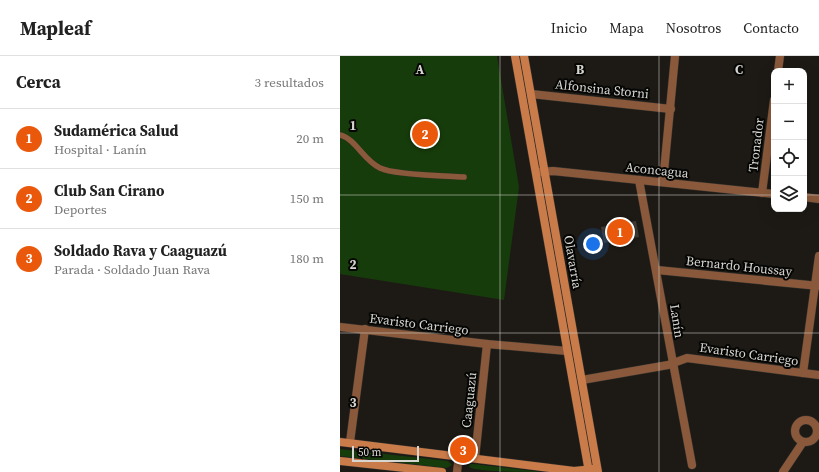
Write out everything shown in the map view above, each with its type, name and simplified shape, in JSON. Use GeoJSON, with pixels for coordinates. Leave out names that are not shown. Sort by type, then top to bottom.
{"type":"FeatureCollection","features":[{"type":"Feature","properties":{"kind":"street","name":"Olavarría"},"geometry":{"type":"LineString","coordinates":[[515,56],[537,172],[588,471]]}},
{"type":"Feature","properties":{"kind":"street","name":"Olavarría"},"geometry":{"type":"LineString","coordinates":[[524,56],[546,171],[598,470]]}},
{"type":"Feature","properties":{"kind":"street"},"geometry":{"type":"LineString","coordinates":[[663,182],[675,56]]}},
{"type":"Feature","properties":{"kind":"street"},"geometry":{"type":"LineString","coordinates":[[778,68],[780,56]]}},
{"type":"Feature","properties":{"kind":"street","name":"Alfonsina Storni"},"geometry":{"type":"LineString","coordinates":[[531,94],[670,109]]}},
{"type":"Feature","properties":{"kind":"street","name":"Tronador"},"geometry":{"type":"LineString","coordinates":[[762,193],[773,104]]}},
{"type":"Feature","properties":{"kind":"street","name":"Aconcagua"},"geometry":{"type":"LineString","coordinates":[[537,172],[546,171],[771,194]]}},
{"type":"Feature","properties":{"kind":"street","name":"Lanín"},"geometry":{"type":"LineString","coordinates":[[639,180],[657,270],[672,364],[692,465]]}},
{"type":"Feature","properties":{"kind":"street"},"geometry":{"type":"LineString","coordinates":[[807,197],[819,199]]}},
{"type":"Feature","properties":{"kind":"street"},"geometry":{"type":"LineString","coordinates":[[803,373],[817,286],[819,256]]}},
{"type":"Feature","properties":{"kind":"street","name":"Bernardo Houssay"},"geometry":{"type":"LineString","coordinates":[[657,270],[817,286]]}},
{"type":"Feature","properties":{"kind":"street","name":"Evaristo Carriego"},"geometry":{"type":"LineString","coordinates":[[340,327],[487,344],[567,351]]}},
{"type":"Feature","properties":{"kind":"street"},"geometry":{"type":"LineString","coordinates":[[350,442],[365,330]]}},
{"type":"Feature","properties":{"kind":"street","name":"Caaguazú"},"geometry":{"type":"LineString","coordinates":[[475,458],[487,344]]}},
{"type":"Feature","properties":{"kind":"street","name":"Evaristo Carriego"},"geometry":{"type":"LineString","coordinates":[[582,380],[672,364],[687,358],[819,375]]}},
{"type":"Feature","properties":{"kind":"street"},"geometry":{"type":"LineString","coordinates":[[340,442],[350,442],[574,471],[598,470]]}},
{"type":"Feature","properties":{"kind":"street"},"geometry":{"type":"LineString","coordinates":[[783,472],[802,442]]}},
{"type":"Feature","properties":{"kind":"street"},"geometry":{"type":"LineString","coordinates":[[457,472],[458,456]]}},
{"type":"Feature","properties":{"kind":"street"},"geometry":{"type":"LineString","coordinates":[[340,461],[442,472]]}},
{"type":"Feature","properties":{"kind":"lane"},"geometry":{"type":"LineString","coordinates":[[340,135],[347,137],[352,141],[365,158],[381,169],[464,177]]}},
{"type":"Feature","properties":{"kind":"green space"},"geometry":{"type":"Polygon","coordinates":[[[340,56],[497,56],[519,187],[504,300],[340,274],[340,56]]]}},
{"type":"Feature","properties":{"kind":"green space"},"geometry":{"type":"Polygon","coordinates":[[[340,449],[448,461],[452,465],[447,468],[340,456],[340,449]]]}},
{"type":"Feature","properties":{"kind":"green space"},"geometry":{"type":"Polygon","coordinates":[[[470,464],[541,472],[481,470],[469,467],[470,464]]]}},
{"type":"Feature","properties":{"kind":"building"},"geometry":{"type":"Polygon","coordinates":[[[636,221],[639,237],[604,243],[601,227],[636,221]]]}},
{"type":"Feature","properties":{"kind":"place","name":"Club San Cirano"},"geometry":{"type":"Point","coordinates":[425,134]}},
{"type":"Feature","properties":{"kind":"place","name":"Sudamérica Salud"},"geometry":{"type":"Point","coordinates":[620,232]}},
{"type":"Feature","properties":{"kind":"place","name":"Soldado Rava y Caaguazú"},"geometry":{"type":"Point","coordinates":[463,450]}}]}
